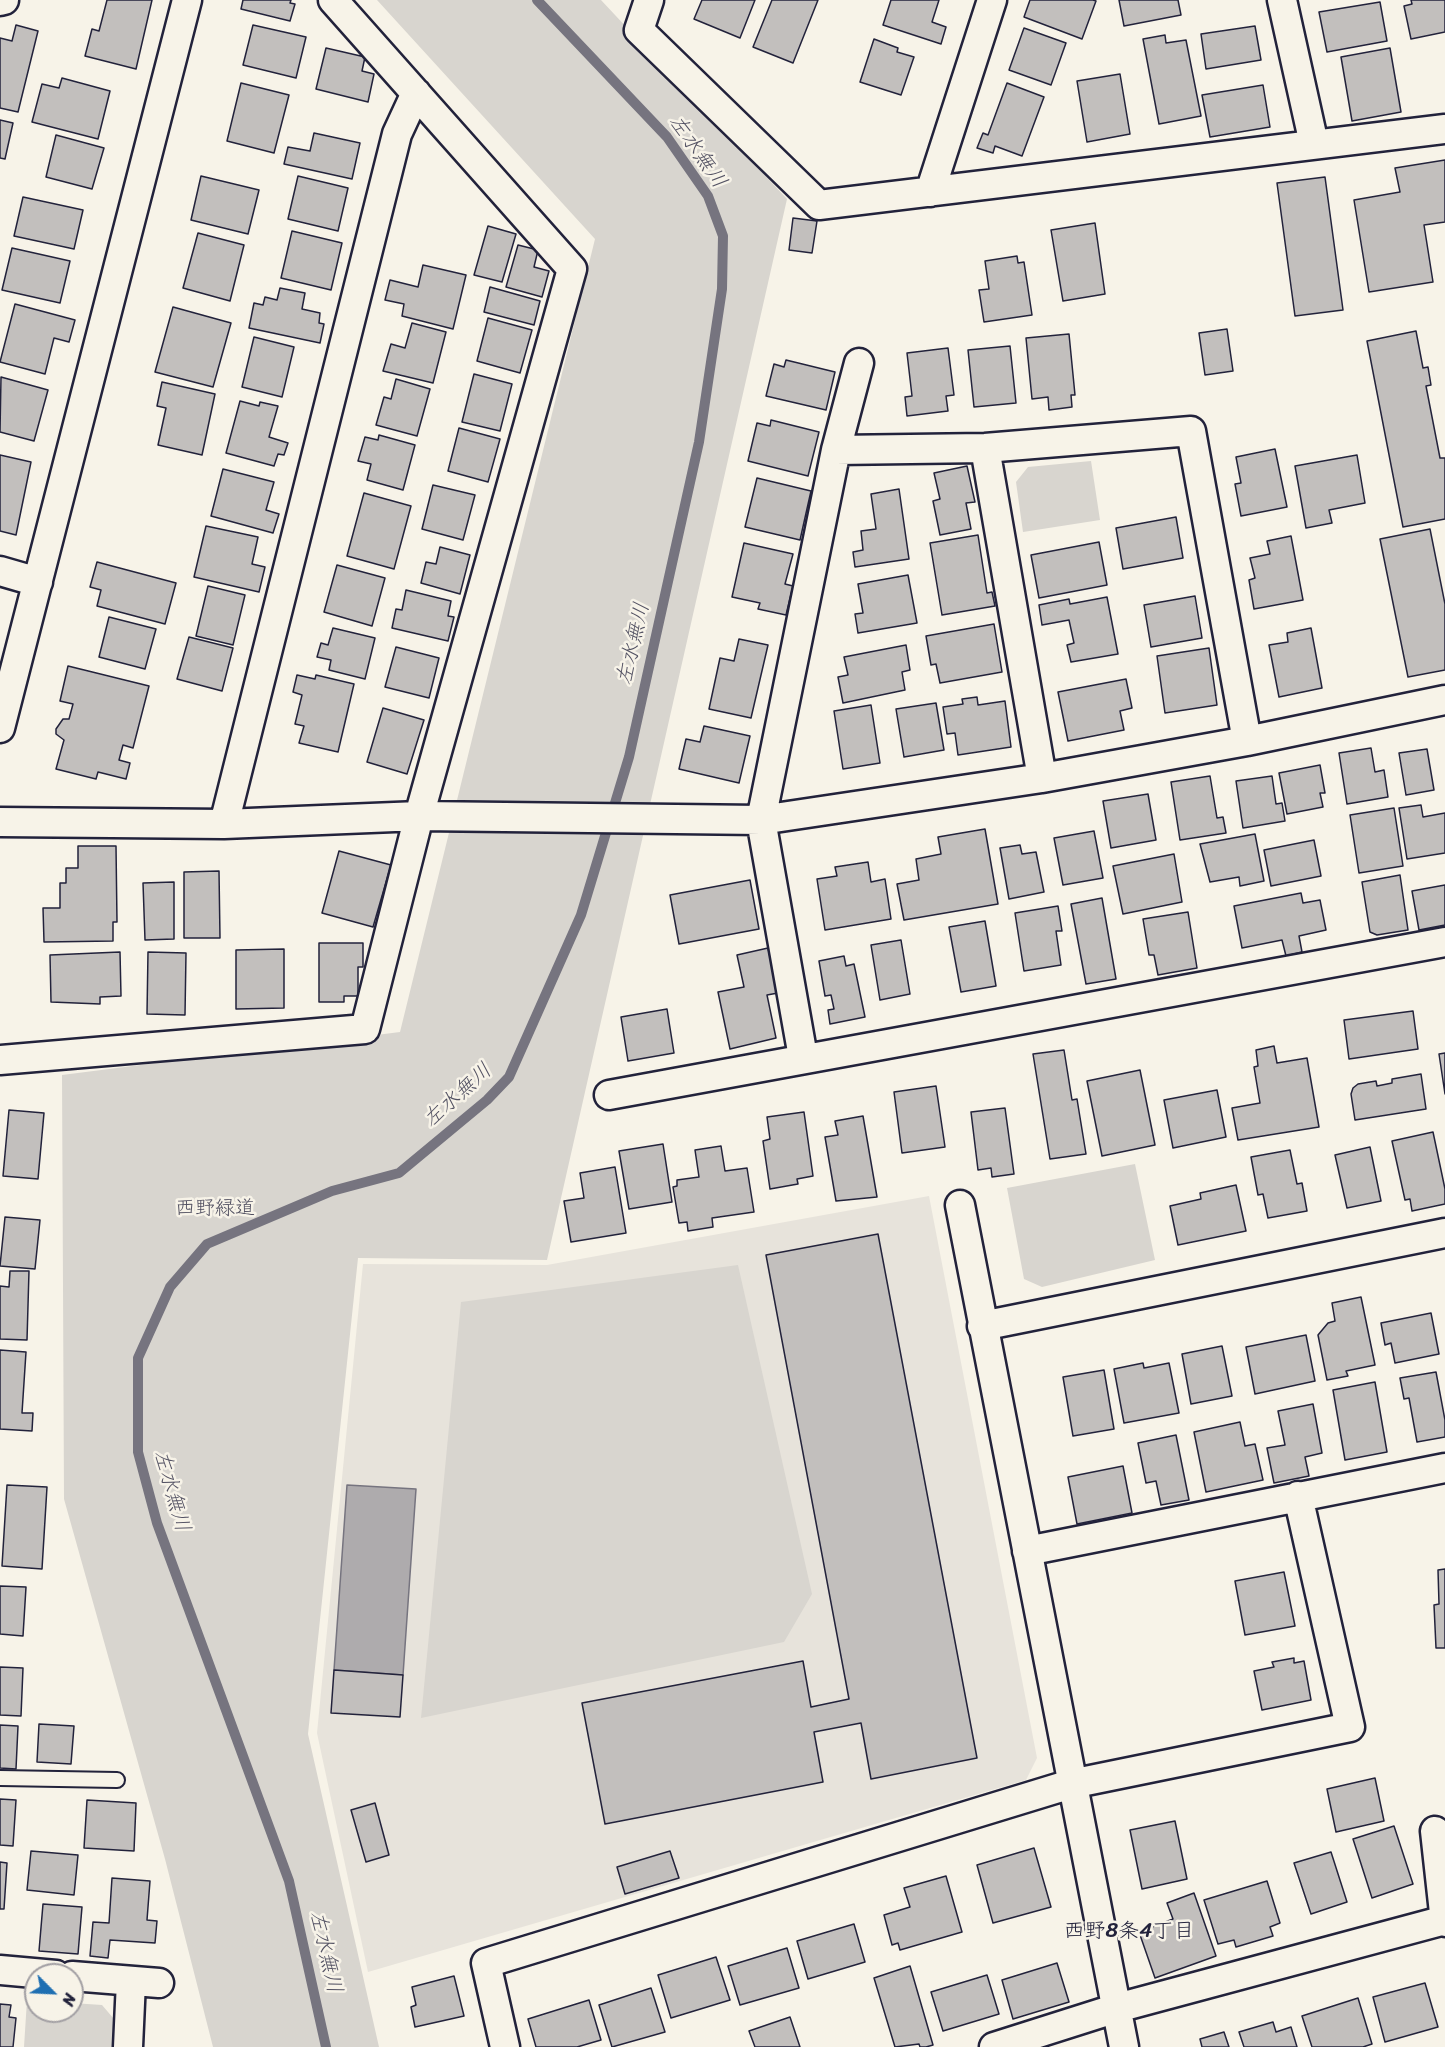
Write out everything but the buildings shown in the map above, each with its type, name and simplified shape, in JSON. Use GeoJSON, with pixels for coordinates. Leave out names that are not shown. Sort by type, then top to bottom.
{"type":"FeatureCollection","features":[{"type":"Feature","properties":{"kind":"street"},"geometry":{"type":"LineString","coordinates":[[0,728],[187,0]]}},
{"type":"Feature","properties":{"kind":"street"},"geometry":{"type":"LineString","coordinates":[[0,1060],[365,1029],[419,816],[572,269],[333,0]]}},
{"type":"Feature","properties":{"kind":"street"},"geometry":{"type":"LineString","coordinates":[[649,0],[639,30],[819,205],[1445,129]]}},
{"type":"Feature","properties":{"kind":"street"},"geometry":{"type":"LineString","coordinates":[[930,192],[992,0]]}},
{"type":"Feature","properties":{"kind":"street"},"geometry":{"type":"LineString","coordinates":[[1282,0],[1314,144]]}},
{"type":"Feature","properties":{"kind":"street"},"geometry":{"type":"LineString","coordinates":[[224,824],[397,134],[416,93]]}},
{"type":"Feature","properties":{"kind":"street"},"geometry":{"type":"LineString","coordinates":[[803,1057],[761,820],[836,450],[859,363]]}},
{"type":"Feature","properties":{"kind":"street"},"geometry":{"type":"LineString","coordinates":[[836,450],[985,448],[1191,431],[1247,741]]}},
{"type":"Feature","properties":{"kind":"street"},"geometry":{"type":"LineString","coordinates":[[985,448],[1042,778]]}},
{"type":"Feature","properties":{"kind":"street"},"geometry":{"type":"LineString","coordinates":[[0,571],[38,582]]}},
{"type":"Feature","properties":{"kind":"street"},"geometry":{"type":"LineString","coordinates":[[0,822],[224,824],[419,816],[649,821],[761,820],[1042,778],[1247,741],[1445,700]]}},
{"type":"Feature","properties":{"kind":"street"},"geometry":{"type":"LineString","coordinates":[[609,1095],[803,1057],[1445,942]]}},
{"type":"Feature","properties":{"kind":"street"},"geometry":{"type":"LineString","coordinates":[[960,1205],[1071,1785],[1124,2047]]}},
{"type":"Feature","properties":{"kind":"street"},"geometry":{"type":"LineString","coordinates":[[982,1326],[1445,1233]]}},
{"type":"Feature","properties":{"kind":"street"},"geometry":{"type":"LineString","coordinates":[[1027,1551],[1445,1468]]}},
{"type":"Feature","properties":{"kind":"street"},"geometry":{"type":"LineString","coordinates":[[506,2047],[486,1963],[1071,1785],[1350,1727],[1298,1496]]}},
{"type":"Feature","properties":{"kind":"street"},"geometry":{"type":"LineString","coordinates":[[994,2047],[1117,2008],[1445,1921],[1436,1831]]}},
{"type":"Feature","properties":{"kind":"street"},"geometry":{"type":"LineString","coordinates":[[0,1970],[24,1972]]}},
{"type":"Feature","properties":{"kind":"street"},"geometry":{"type":"LineString","coordinates":[[84,1977],[145,1982],[128,2047]]}},
{"type":"Feature","properties":{"kind":"lane"},"geometry":{"type":"LineString","coordinates":[[0,1778],[117,1780]]}},
{"type":"Feature","properties":{"kind":"shaded area"},"geometry":{"type":"Polygon","coordinates":[[[929,1196],[1037,1758],[1026,1780],[368,1972],[317,1733],[363,1264],[547,1265],[929,1196]]]}},
{"type":"Feature","properties":{"kind":"shaded area"},"geometry":{"type":"Polygon","coordinates":[[[347,1485],[416,1489],[403,1675],[334,1670],[347,1485]]]}},
{"type":"Feature","properties":{"kind":"green space","name":"西野緑道"},"geometry":{"type":"Polygon","coordinates":[[[377,0],[601,0],[787,199],[547,1260],[358,1258],[308,1734],[379,2047],[213,2047],[165,1859],[64,1499],[62,1075],[400,1032],[595,239],[377,0]]]}},
{"type":"Feature","properties":{"kind":"green space"},"geometry":{"type":"Polygon","coordinates":[[[1091,461],[1100,520],[1023,532],[1016,482],[1028,467],[1091,461]]]}},
{"type":"Feature","properties":{"kind":"green space"},"geometry":{"type":"Polygon","coordinates":[[[1135,1164],[1155,1260],[1042,1287],[1024,1279],[1007,1188],[1135,1164]]]}},
{"type":"Feature","properties":{"kind":"green space"},"geometry":{"type":"Polygon","coordinates":[[[738,1265],[812,1594],[784,1642],[421,1718],[461,1302],[738,1265]]]}},
{"type":"Feature","properties":{"kind":"green space"},"geometry":{"type":"Polygon","coordinates":[[[84,2004],[102,2005],[114,2019],[112,2047],[24,2047],[26,2023],[84,2023],[84,2004]]]}},
{"type":"Feature","properties":{"kind":"waterway","name":"左水無川"},"geometry":{"type":"LineString","coordinates":[[326,2047],[289,1881],[157,1523],[138,1452],[138,1358],[170,1287],[207,1244],[332,1191],[399,1173],[487,1100],[509,1077],[581,915],[629,757],[699,442],[722,289],[723,236],[708,196],[667,137],[537,0]]}},
{"type":"Feature","properties":{"kind":"district","name":"西野8条4丁目"},"geometry":{"type":"Point","coordinates":[1129,1932]}}]}
